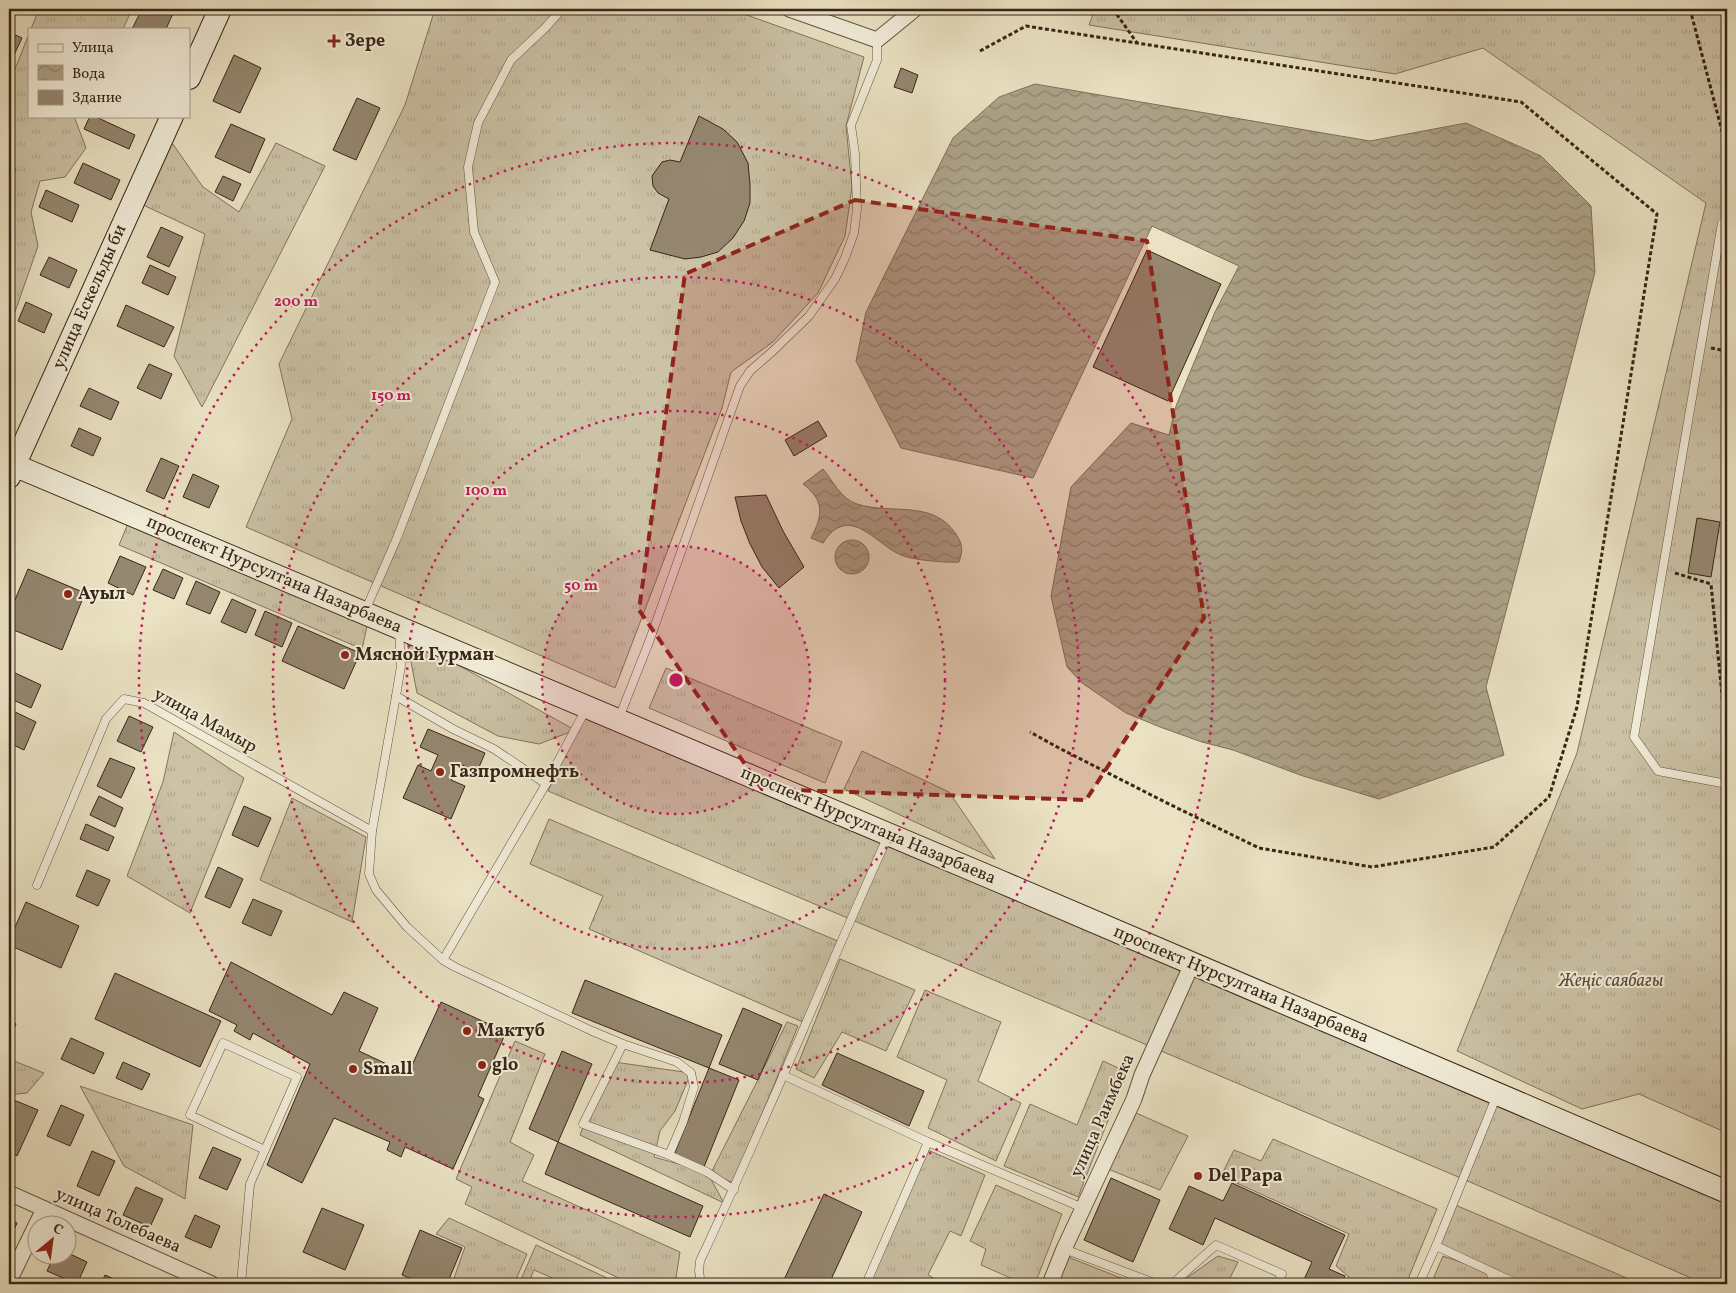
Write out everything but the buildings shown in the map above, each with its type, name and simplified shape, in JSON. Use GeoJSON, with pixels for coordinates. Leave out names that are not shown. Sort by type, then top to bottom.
{"type":"FeatureCollection","features":[{"type":"Feature","properties":{"kind":"main road"},"geometry":{"type":"LineString","coordinates":[[190,76],[220,9]]}},
{"type":"Feature","properties":{"kind":"main road","name":"улица Ескельды би"},"geometry":{"type":"LineString","coordinates":[[10,468],[171,118]]}},
{"type":"Feature","properties":{"kind":"main road","name":"проспект Нурсултана Назарбаева"},"geometry":{"type":"LineString","coordinates":[[10,468],[364,613],[618,720],[1727,1192]]}},
{"type":"Feature","properties":{"kind":"street"},"geometry":{"type":"LineString","coordinates":[[789,9],[877,40],[915,9]]}},
{"type":"Feature","properties":{"kind":"street","name":"улица Раимбека"},"geometry":{"type":"LineString","coordinates":[[1050,1284],[1064,1249],[1134,1099],[1142,1075],[1192,964]]}},
{"type":"Feature","properties":{"kind":"street","name":"улица Толебаева"},"geometry":{"type":"LineString","coordinates":[[9,1193],[212,1284]]}},
{"type":"Feature","properties":{"kind":"street"},"geometry":{"type":"LineString","coordinates":[[9,1280],[44,1209]]}},
{"type":"Feature","properties":{"kind":"lane"},"geometry":{"type":"LineString","coordinates":[[364,613],[396,538],[495,282],[474,232],[468,167],[478,123],[511,60],[562,9]]}},
{"type":"Feature","properties":{"kind":"lane"},"geometry":{"type":"LineString","coordinates":[[618,720],[650,642],[740,386],[750,371],[809,316],[834,279],[845,258],[854,233],[857,209],[855,154],[850,125],[877,60],[877,40]]}},
{"type":"Feature","properties":{"kind":"lane"},"geometry":{"type":"LineString","coordinates":[[1722,224],[1634,736],[1658,771],[1727,784]]}},
{"type":"Feature","properties":{"kind":"lane"},"geometry":{"type":"LineString","coordinates":[[399,628],[401,666],[372,831],[369,874],[376,890],[407,926],[443,960],[455,967],[592,1032],[677,1062],[691,1073],[694,1087],[683,1122],[669,1155]]}},
{"type":"Feature","properties":{"kind":"lane"},"geometry":{"type":"LineString","coordinates":[[396,696],[453,729],[494,749],[546,784]]}},
{"type":"Feature","properties":{"kind":"lane","name":"улица Мамыр"},"geometry":{"type":"LineString","coordinates":[[37,886],[106,719],[124,699],[144,703],[372,831]]}},
{"type":"Feature","properties":{"kind":"lane"},"geometry":{"type":"LineString","coordinates":[[443,960],[546,784],[587,708]]}},
{"type":"Feature","properties":{"kind":"lane"},"geometry":{"type":"LineString","coordinates":[[701,1284],[700,1261],[734,1190],[888,835]]}},
{"type":"Feature","properties":{"kind":"lane"},"geometry":{"type":"LineString","coordinates":[[241,1284],[250,1184],[265,1150],[297,1077],[223,1043],[190,1115],[265,1150]]}},
{"type":"Feature","properties":{"kind":"lane"},"geometry":{"type":"LineString","coordinates":[[623,1044],[583,1124],[669,1155],[706,1172],[734,1190]]}},
{"type":"Feature","properties":{"kind":"lane"},"geometry":{"type":"LineString","coordinates":[[783,1074],[928,1142],[1083,1208]]}},
{"type":"Feature","properties":{"kind":"lane"},"geometry":{"type":"LineString","coordinates":[[1419,1284],[1498,1094]]}},
{"type":"Feature","properties":{"kind":"lane"},"geometry":{"type":"LineString","coordinates":[[866,1284],[928,1142]]}},
{"type":"Feature","properties":{"kind":"lane"},"geometry":{"type":"LineString","coordinates":[[1172,1284],[1216,1245],[1282,1274],[1277,1284]]}},
{"type":"Feature","properties":{"kind":"lane"},"geometry":{"type":"LineString","coordinates":[[1436,1246],[1518,1284]]}},
{"type":"Feature","properties":{"kind":"lane"},"geometry":{"type":"LineString","coordinates":[[1064,1249],[1157,1284]]}},
{"type":"Feature","properties":{"kind":"lane"},"geometry":{"type":"LineString","coordinates":[[1490,1272],[1495,1284]]}},
{"type":"Feature","properties":{"kind":"path"},"geometry":{"type":"LineString","coordinates":[[1113,9],[1137,44]]}},
{"type":"Feature","properties":{"kind":"path"},"geometry":{"type":"LineString","coordinates":[[1690,9],[1727,150]]}},
{"type":"Feature","properties":{"kind":"path"},"geometry":{"type":"LineString","coordinates":[[980,50],[1026,26],[1520,102],[1657,214],[1577,707],[1549,797],[1494,846],[1372,867],[1259,848],[1030,732]]}},
{"type":"Feature","properties":{"kind":"path"},"geometry":{"type":"LineString","coordinates":[[1662,570],[1711,584],[1727,745]]}},
{"type":"Feature","properties":{"kind":"highlighted area"},"geometry":{"type":"Polygon","coordinates":[[[855,200],[1147,241],[1204,618],[1086,800],[762,789],[639,610],[685,274],[855,200]]]}},
{"type":"Feature","properties":{"kind":"green space"},"geometry":{"type":"Polygon","coordinates":[[[39,9],[132,9],[123,28],[31,28],[39,9]]]}},
{"type":"Feature","properties":{"kind":"green space"},"geometry":{"type":"Polygon","coordinates":[[[435,9],[730,9],[864,57],[846,126],[852,187],[845,236],[818,293],[773,342],[731,372],[722,408],[615,688],[246,527],[292,419],[279,364],[405,105],[435,9]]]}},
{"type":"Feature","properties":{"kind":"green space","name":"Жеңіс саябағы"},"geometry":{"type":"Polygon","coordinates":[[[1095,9],[1727,9],[1727,1133],[1639,1094],[1582,1109],[1457,1051],[1577,753],[1706,203],[1483,48],[1395,74],[1089,25],[1095,9]]]}},
{"type":"Feature","properties":{"kind":"green space"},"geometry":{"type":"Polygon","coordinates":[[[28,36],[28,118],[75,118],[86,148],[65,177],[40,181],[31,212],[38,246],[9,329],[9,183],[16,169],[9,164],[9,84],[28,36]]]}},
{"type":"Feature","properties":{"kind":"green space"},"geometry":{"type":"Polygon","coordinates":[[[170,140],[203,187],[239,212],[276,143],[325,166],[202,407],[174,356],[205,234],[141,204],[170,140]]]}},
{"type":"Feature","properties":{"kind":"green space"},"geometry":{"type":"Polygon","coordinates":[[[129,521],[368,622],[362,649],[119,545],[129,521]]]}},
{"type":"Feature","properties":{"kind":"green space"},"geometry":{"type":"Polygon","coordinates":[[[406,636],[575,730],[539,744],[498,736],[417,693],[406,636]]]}},
{"type":"Feature","properties":{"kind":"green space"},"geometry":{"type":"Polygon","coordinates":[[[666,668],[842,742],[825,783],[649,708],[666,668]]]}},
{"type":"Feature","properties":{"kind":"green space"},"geometry":{"type":"Polygon","coordinates":[[[587,708],[1727,1192],[1727,1284],[1705,1284],[1463,1179],[548,791],[587,708]]]}},
{"type":"Feature","properties":{"kind":"green space"},"geometry":{"type":"Polygon","coordinates":[[[174,732],[244,778],[190,913],[127,876],[163,782],[174,732]]]}},
{"type":"Feature","properties":{"kind":"green space"},"geometry":{"type":"Polygon","coordinates":[[[862,751],[949,792],[995,859],[844,789],[862,751]]]}},
{"type":"Feature","properties":{"kind":"green space"},"geometry":{"type":"Polygon","coordinates":[[[292,798],[366,837],[352,922],[260,880],[292,798]]]}},
{"type":"Feature","properties":{"kind":"green space"},"geometry":{"type":"Polygon","coordinates":[[[549,819],[840,942],[805,1023],[589,929],[603,896],[530,864],[549,819]]]}},
{"type":"Feature","properties":{"kind":"green space"},"geometry":{"type":"Polygon","coordinates":[[[840,959],[915,990],[886,1051],[842,1032],[814,1078],[796,1069],[840,959]]]}},
{"type":"Feature","properties":{"kind":"green space"},"geometry":{"type":"Polygon","coordinates":[[[925,990],[1001,1022],[978,1081],[1021,1103],[996,1161],[928,1128],[947,1080],[897,1057],[925,990]]]}},
{"type":"Feature","properties":{"kind":"green space"},"geometry":{"type":"Polygon","coordinates":[[[787,1022],[798,1026],[734,1183],[710,1175],[787,1022]]]}},
{"type":"Feature","properties":{"kind":"green space"},"geometry":{"type":"Polygon","coordinates":[[[515,1041],[545,1054],[510,1142],[534,1155],[522,1181],[680,1252],[675,1284],[631,1284],[465,1204],[472,1187],[456,1179],[515,1041]]]}},
{"type":"Feature","properties":{"kind":"green space"},"geometry":{"type":"Polygon","coordinates":[[[9,1059],[44,1073],[27,1093],[9,1095],[9,1059]]]}},
{"type":"Feature","properties":{"kind":"green space"},"geometry":{"type":"Polygon","coordinates":[[[1103,1061],[1127,1072],[1078,1197],[1004,1166],[1030,1104],[1077,1125],[1103,1061]]]}},
{"type":"Feature","properties":{"kind":"green space"},"geometry":{"type":"Polygon","coordinates":[[[614,1062],[691,1073],[675,1111],[660,1131],[654,1157],[707,1172],[724,1203],[580,1135],[600,1084],[614,1062]]]}},
{"type":"Feature","properties":{"kind":"green space"},"geometry":{"type":"Polygon","coordinates":[[[80,1086],[193,1125],[185,1199],[124,1166],[80,1086]]]}},
{"type":"Feature","properties":{"kind":"green space"},"geometry":{"type":"Polygon","coordinates":[[[1125,1108],[1188,1136],[1160,1190],[1103,1167],[1125,1108]]]}},
{"type":"Feature","properties":{"kind":"green space"},"geometry":{"type":"Polygon","coordinates":[[[1273,1139],[1437,1209],[1406,1284],[1346,1284],[1349,1277],[1336,1266],[1349,1234],[1221,1176],[1234,1150],[1261,1161],[1273,1139]]]}},
{"type":"Feature","properties":{"kind":"green space"},"geometry":{"type":"Polygon","coordinates":[[[928,1150],[985,1175],[961,1236],[950,1231],[928,1275],[935,1279],[933,1284],[868,1284],[928,1150]]]}},
{"type":"Feature","properties":{"kind":"green space"},"geometry":{"type":"Polygon","coordinates":[[[996,1185],[1062,1214],[1035,1284],[1024,1284],[981,1265],[986,1249],[970,1241],[996,1185]]]}},
{"type":"Feature","properties":{"kind":"green space"},"geometry":{"type":"Polygon","coordinates":[[[1453,1204],[1640,1284],[1519,1284],[1436,1246],[1453,1204]]]}},
{"type":"Feature","properties":{"kind":"green space"},"geometry":{"type":"Polygon","coordinates":[[[449,1218],[527,1254],[514,1284],[452,1284],[465,1247],[436,1234],[449,1218]]]}},
{"type":"Feature","properties":{"kind":"green space"},"geometry":{"type":"Polygon","coordinates":[[[536,1245],[620,1284],[563,1284],[534,1270],[528,1284],[519,1284],[536,1245]]]}},
{"type":"Feature","properties":{"kind":"green space"},"geometry":{"type":"Polygon","coordinates":[[[1218,1256],[1238,1262],[1227,1284],[1178,1284],[1218,1256]]]}},
{"type":"Feature","properties":{"kind":"green space"},"geometry":{"type":"Polygon","coordinates":[[[1443,1256],[1490,1272],[1494,1284],[1431,1284],[1443,1256]]]}},
{"type":"Feature","properties":{"kind":"green space"},"geometry":{"type":"Polygon","coordinates":[[[1068,1257],[1136,1284],[1058,1284],[1068,1257]]]}},
{"type":"Feature","properties":{"kind":"water"},"geometry":{"type":"Polygon","coordinates":[[[1035,84],[1370,141],[1466,123],[1541,156],[1591,206],[1595,272],[1486,687],[1504,755],[1379,799],[1303,776],[1233,750],[1202,742],[1126,713],[1082,683],[1067,667],[1051,596],[1071,487],[1131,423],[1169,435],[1176,406],[1215,312],[1239,266],[1152,226],[1033,478],[901,448],[856,361],[866,312],[953,138],[999,97],[1035,84]]]}},
{"type":"Feature","properties":{"kind":"water"},"geometry":{"type":"Polygon","coordinates":[[[823,469],[842,494],[851,502],[870,507],[924,512],[936,516],[947,523],[960,541],[962,551],[959,562],[929,561],[906,557],[891,550],[862,530],[852,526],[842,526],[833,531],[823,543],[811,538],[818,522],[820,509],[815,496],[803,484],[823,469]]]}},
{"type":"Feature","properties":{"kind":"water"},"geometry":{"type":"Polygon","coordinates":[[[852,540],[864,545],[869,557],[864,569],[852,574],[840,569],[835,557],[840,545],[852,540]]]}},
{"type":"Feature","properties":{"kind":"place","name":"Зере"},"geometry":{"type":"Point","coordinates":[334,41]}},
{"type":"Feature","properties":{"kind":"place","name":"Ауыл"},"geometry":{"type":"Point","coordinates":[68,594]}},
{"type":"Feature","properties":{"kind":"place","name":"Мясной Гурман"},"geometry":{"type":"Point","coordinates":[345,655]}},
{"type":"Feature","properties":{"kind":"place","name":"Газпромнефть"},"geometry":{"type":"Point","coordinates":[440,772]}},
{"type":"Feature","properties":{"kind":"place","name":"Мактуб"},"geometry":{"type":"Point","coordinates":[467,1031]}},
{"type":"Feature","properties":{"kind":"place","name":"glo"},"geometry":{"type":"Point","coordinates":[482,1065]}},
{"type":"Feature","properties":{"kind":"place","name":"Small"},"geometry":{"type":"Point","coordinates":[353,1069]}},
{"type":"Feature","properties":{"kind":"place","name":"Del Papa"},"geometry":{"type":"Point","coordinates":[1198,1176]}}]}
